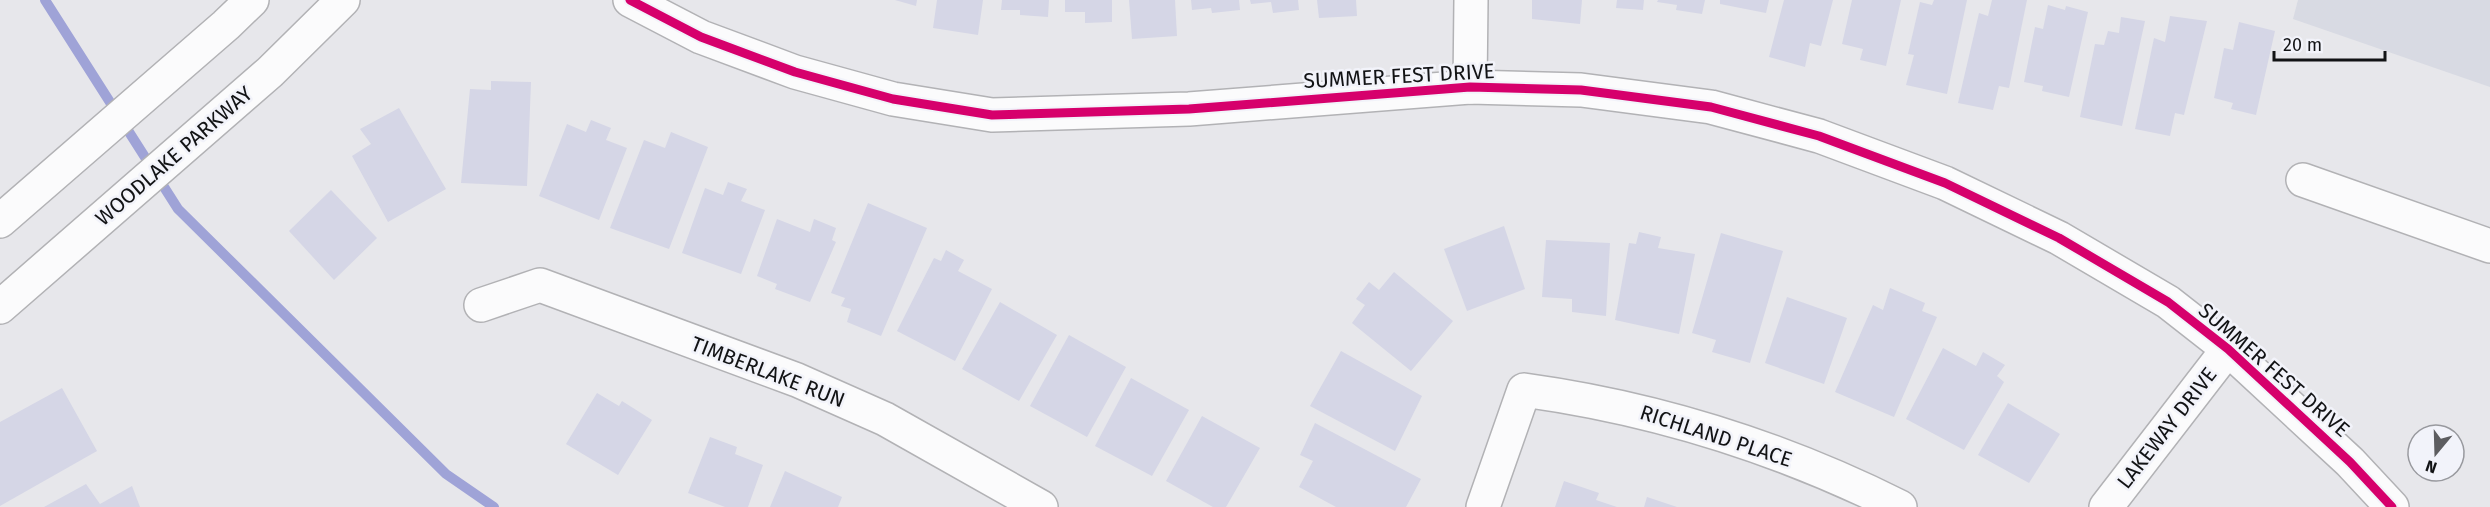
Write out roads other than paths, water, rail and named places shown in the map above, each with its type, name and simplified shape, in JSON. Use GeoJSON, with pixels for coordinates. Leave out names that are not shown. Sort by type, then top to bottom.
{"type":"FeatureCollection","features":[{"type":"Feature","properties":{"kind":"street"},"geometry":{"type":"LineString","coordinates":[[0,220],[252,0]]}},
{"type":"Feature","properties":{"kind":"street","name":"WOODLAKE PARKWAY"},"geometry":{"type":"LineString","coordinates":[[0,307],[270,72],[343,0]]}},
{"type":"Feature","properties":{"kind":"street","name":"SUMMER FEST DRIVE"},"geometry":{"type":"LineString","coordinates":[[630,0],[701,37],[795,72],[893,99],[992,115],[1189,109],[1470,87],[1581,90],[1711,107],[1819,136],[1945,183],[2059,238],[2168,302],[2228,349],[2350,462],[2392,507]]}},
{"type":"Feature","properties":{"kind":"street"},"geometry":{"type":"LineString","coordinates":[[1470,87],[1471,0]]}},
{"type":"Feature","properties":{"kind":"street"},"geometry":{"type":"LineString","coordinates":[[2303,180],[2490,246]]}},
{"type":"Feature","properties":{"kind":"street","name":"TIMBERLAKE RUN"},"geometry":{"type":"LineString","coordinates":[[481,304],[540,285],[797,380],[885,419],[1041,507]]}},
{"type":"Feature","properties":{"kind":"street","name":"LAKEWAY DRIVE"},"geometry":{"type":"LineString","coordinates":[[2106,507],[2228,349]]}},
{"type":"Feature","properties":{"kind":"street","name":"RICHLAND PLACE"},"geometry":{"type":"LineString","coordinates":[[1483,507],[1524,390],[1584,398],[1644,412],[1734,439],[1852,483],[1900,507]]}},
{"type":"Feature","properties":{"kind":"waterway"},"geometry":{"type":"LineString","coordinates":[[45,0],[178,209],[446,474],[494,507]]}}]}
